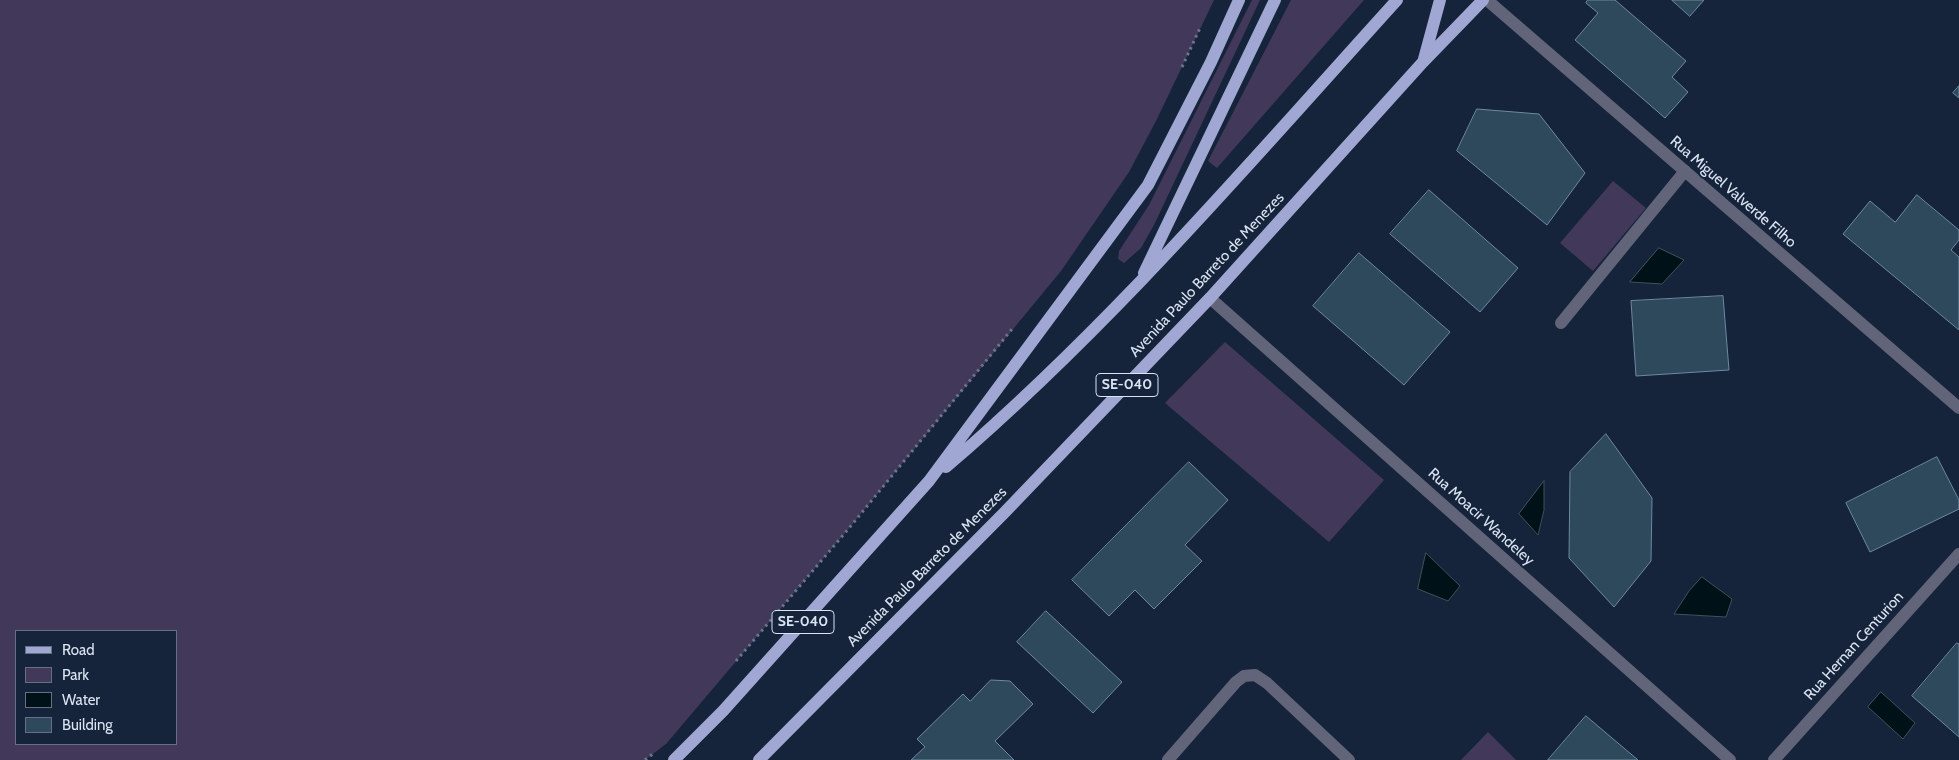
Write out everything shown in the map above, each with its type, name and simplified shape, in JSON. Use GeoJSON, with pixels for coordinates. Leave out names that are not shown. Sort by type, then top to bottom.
{"type":"FeatureCollection","features":[{"type":"Feature","properties":{"kind":"main road","name":"SE-040"},"geometry":{"type":"LineString","coordinates":[[674,760],[723,711],[929,481],[1148,185],[1211,62],[1239,0]]}},
{"type":"Feature","properties":{"kind":"main road"},"geometry":{"type":"LineString","coordinates":[[1138,286],[1275,0]]}},
{"type":"Feature","properties":{"kind":"main road","name":"SE-040"},"geometry":{"type":"LineString","coordinates":[[929,481],[979,439],[1138,286],[1397,0]]}},
{"type":"Feature","properties":{"kind":"main road"},"geometry":{"type":"LineString","coordinates":[[1423,62],[1440,0]]}},
{"type":"Feature","properties":{"kind":"main road","name":"Avenida Paulo Barreto de Menezes"},"geometry":{"type":"LineString","coordinates":[[759,760],[1005,512],[1210,298],[1423,62],[1485,0]]}},
{"type":"Feature","properties":{"kind":"street","name":"Rua Miguel Valverde Filho"},"geometry":{"type":"LineString","coordinates":[[1485,0],[1959,408]]}},
{"type":"Feature","properties":{"kind":"street"},"geometry":{"type":"LineString","coordinates":[[1561,323],[1685,171]]}},
{"type":"Feature","properties":{"kind":"street","name":"Rua Moacir Wandeley"},"geometry":{"type":"LineString","coordinates":[[1210,298],[1730,760]]}},
{"type":"Feature","properties":{"kind":"street","name":"Rua Hernan Centurion"},"geometry":{"type":"LineString","coordinates":[[1774,760],[1959,554]]}},
{"type":"Feature","properties":{"kind":"street"},"geometry":{"type":"LineString","coordinates":[[1168,760],[1236,682],[1244,676],[1255,675],[1267,682],[1349,760]]}},
{"type":"Feature","properties":{"kind":"path"},"geometry":{"type":"LineString","coordinates":[[1181,68],[1202,25]]}},
{"type":"Feature","properties":{"kind":"path"},"geometry":{"type":"LineString","coordinates":[[730,668],[850,527],[1016,325]]}},
{"type":"Feature","properties":{"kind":"path"},"geometry":{"type":"LineString","coordinates":[[645,760],[660,749]]}},
{"type":"Feature","properties":{"kind":"green space"},"geometry":{"type":"Polygon","coordinates":[[[0,0],[1214,0],[1157,119],[1129,172],[1061,271],[850,527],[666,744],[645,760],[0,760],[0,0]]]}},
{"type":"Feature","properties":{"kind":"green space"},"geometry":{"type":"Polygon","coordinates":[[[1252,0],[1260,0],[1154,225],[1141,248],[1124,263],[1118,259],[1119,251],[1149,205],[1252,0]]]}},
{"type":"Feature","properties":{"kind":"green space"},"geometry":{"type":"Polygon","coordinates":[[[1291,0],[1364,0],[1217,168],[1208,161],[1291,0]]]}},
{"type":"Feature","properties":{"kind":"green space"},"geometry":{"type":"Polygon","coordinates":[[[1613,181],[1646,208],[1593,271],[1560,243],[1613,181]]]}},
{"type":"Feature","properties":{"kind":"green space"},"geometry":{"type":"Polygon","coordinates":[[[1225,342],[1384,480],[1329,542],[1165,403],[1225,342]]]}},
{"type":"Feature","properties":{"kind":"green space"},"geometry":{"type":"Polygon","coordinates":[[[1488,732],[1516,760],[1461,760],[1488,732]]]}},
{"type":"Feature","properties":{"kind":"water"},"geometry":{"type":"Polygon","coordinates":[[[1659,248],[1684,260],[1662,284],[1630,282],[1659,248]]]}},
{"type":"Feature","properties":{"kind":"water"},"geometry":{"type":"Polygon","coordinates":[[[1544,481],[1544,510],[1538,535],[1519,514],[1544,481]]]}},
{"type":"Feature","properties":{"kind":"water"},"geometry":{"type":"Polygon","coordinates":[[[1426,553],[1460,586],[1448,601],[1418,589],[1426,553]]]}},
{"type":"Feature","properties":{"kind":"water"},"geometry":{"type":"Polygon","coordinates":[[[1702,577],[1732,599],[1726,617],[1674,614],[1689,591],[1702,577]]]}},
{"type":"Feature","properties":{"kind":"water"},"geometry":{"type":"Polygon","coordinates":[[[1881,692],[1915,723],[1903,739],[1868,707],[1881,692]]]}},
{"type":"Feature","properties":{"kind":"building"},"geometry":{"type":"Polygon","coordinates":[[[1588,0],[1615,0],[1686,61],[1672,77],[1688,92],[1665,118],[1575,40],[1598,13],[1586,3],[1588,0]]]}},
{"type":"Feature","properties":{"kind":"building"},"geometry":{"type":"Polygon","coordinates":[[[1672,0],[1704,0],[1690,16],[1672,0]]]}},
{"type":"Feature","properties":{"kind":"building"},"geometry":{"type":"Polygon","coordinates":[[[1959,86],[1959,98],[1953,93],[1959,86]]]}},
{"type":"Feature","properties":{"kind":"building"},"geometry":{"type":"Polygon","coordinates":[[[1477,109],[1539,114],[1585,173],[1547,225],[1457,151],[1477,109]]]}},
{"type":"Feature","properties":{"kind":"building"},"geometry":{"type":"Polygon","coordinates":[[[1429,190],[1518,268],[1480,312],[1390,234],[1429,190]]]}},
{"type":"Feature","properties":{"kind":"building"},"geometry":{"type":"Polygon","coordinates":[[[1917,195],[1959,230],[1959,240],[1951,250],[1959,257],[1959,330],[1843,234],[1870,201],[1895,222],[1917,195]]]}},
{"type":"Feature","properties":{"kind":"building"},"geometry":{"type":"Polygon","coordinates":[[[1359,253],[1450,332],[1404,385],[1313,306],[1359,253]]]}},
{"type":"Feature","properties":{"kind":"building"},"geometry":{"type":"Polygon","coordinates":[[[1723,296],[1729,370],[1636,376],[1631,301],[1723,296]]]}},
{"type":"Feature","properties":{"kind":"building"},"geometry":{"type":"Polygon","coordinates":[[[1606,434],[1652,498],[1651,561],[1614,607],[1569,558],[1570,472],[1606,434]]]}},
{"type":"Feature","properties":{"kind":"building"},"geometry":{"type":"Polygon","coordinates":[[[1937,457],[1959,500],[1959,509],[1870,552],[1846,503],[1937,457]]]}},
{"type":"Feature","properties":{"kind":"building"},"geometry":{"type":"Polygon","coordinates":[[[1189,462],[1228,500],[1185,545],[1202,561],[1154,609],[1135,590],[1109,616],[1072,580],[1189,462]]]}},
{"type":"Feature","properties":{"kind":"building"},"geometry":{"type":"Polygon","coordinates":[[[1046,611],[1122,682],[1093,713],[1017,642],[1046,611]]]}},
{"type":"Feature","properties":{"kind":"building"},"geometry":{"type":"Polygon","coordinates":[[[1957,643],[1959,644],[1959,737],[1912,696],[1957,643]]]}},
{"type":"Feature","properties":{"kind":"building"},"geometry":{"type":"Polygon","coordinates":[[[991,680],[1010,681],[1033,704],[995,741],[1014,760],[911,760],[925,747],[917,739],[963,694],[970,701],[991,680]]]}},
{"type":"Feature","properties":{"kind":"building"},"geometry":{"type":"Polygon","coordinates":[[[1586,716],[1638,760],[1548,760],[1586,716]]]}}]}
